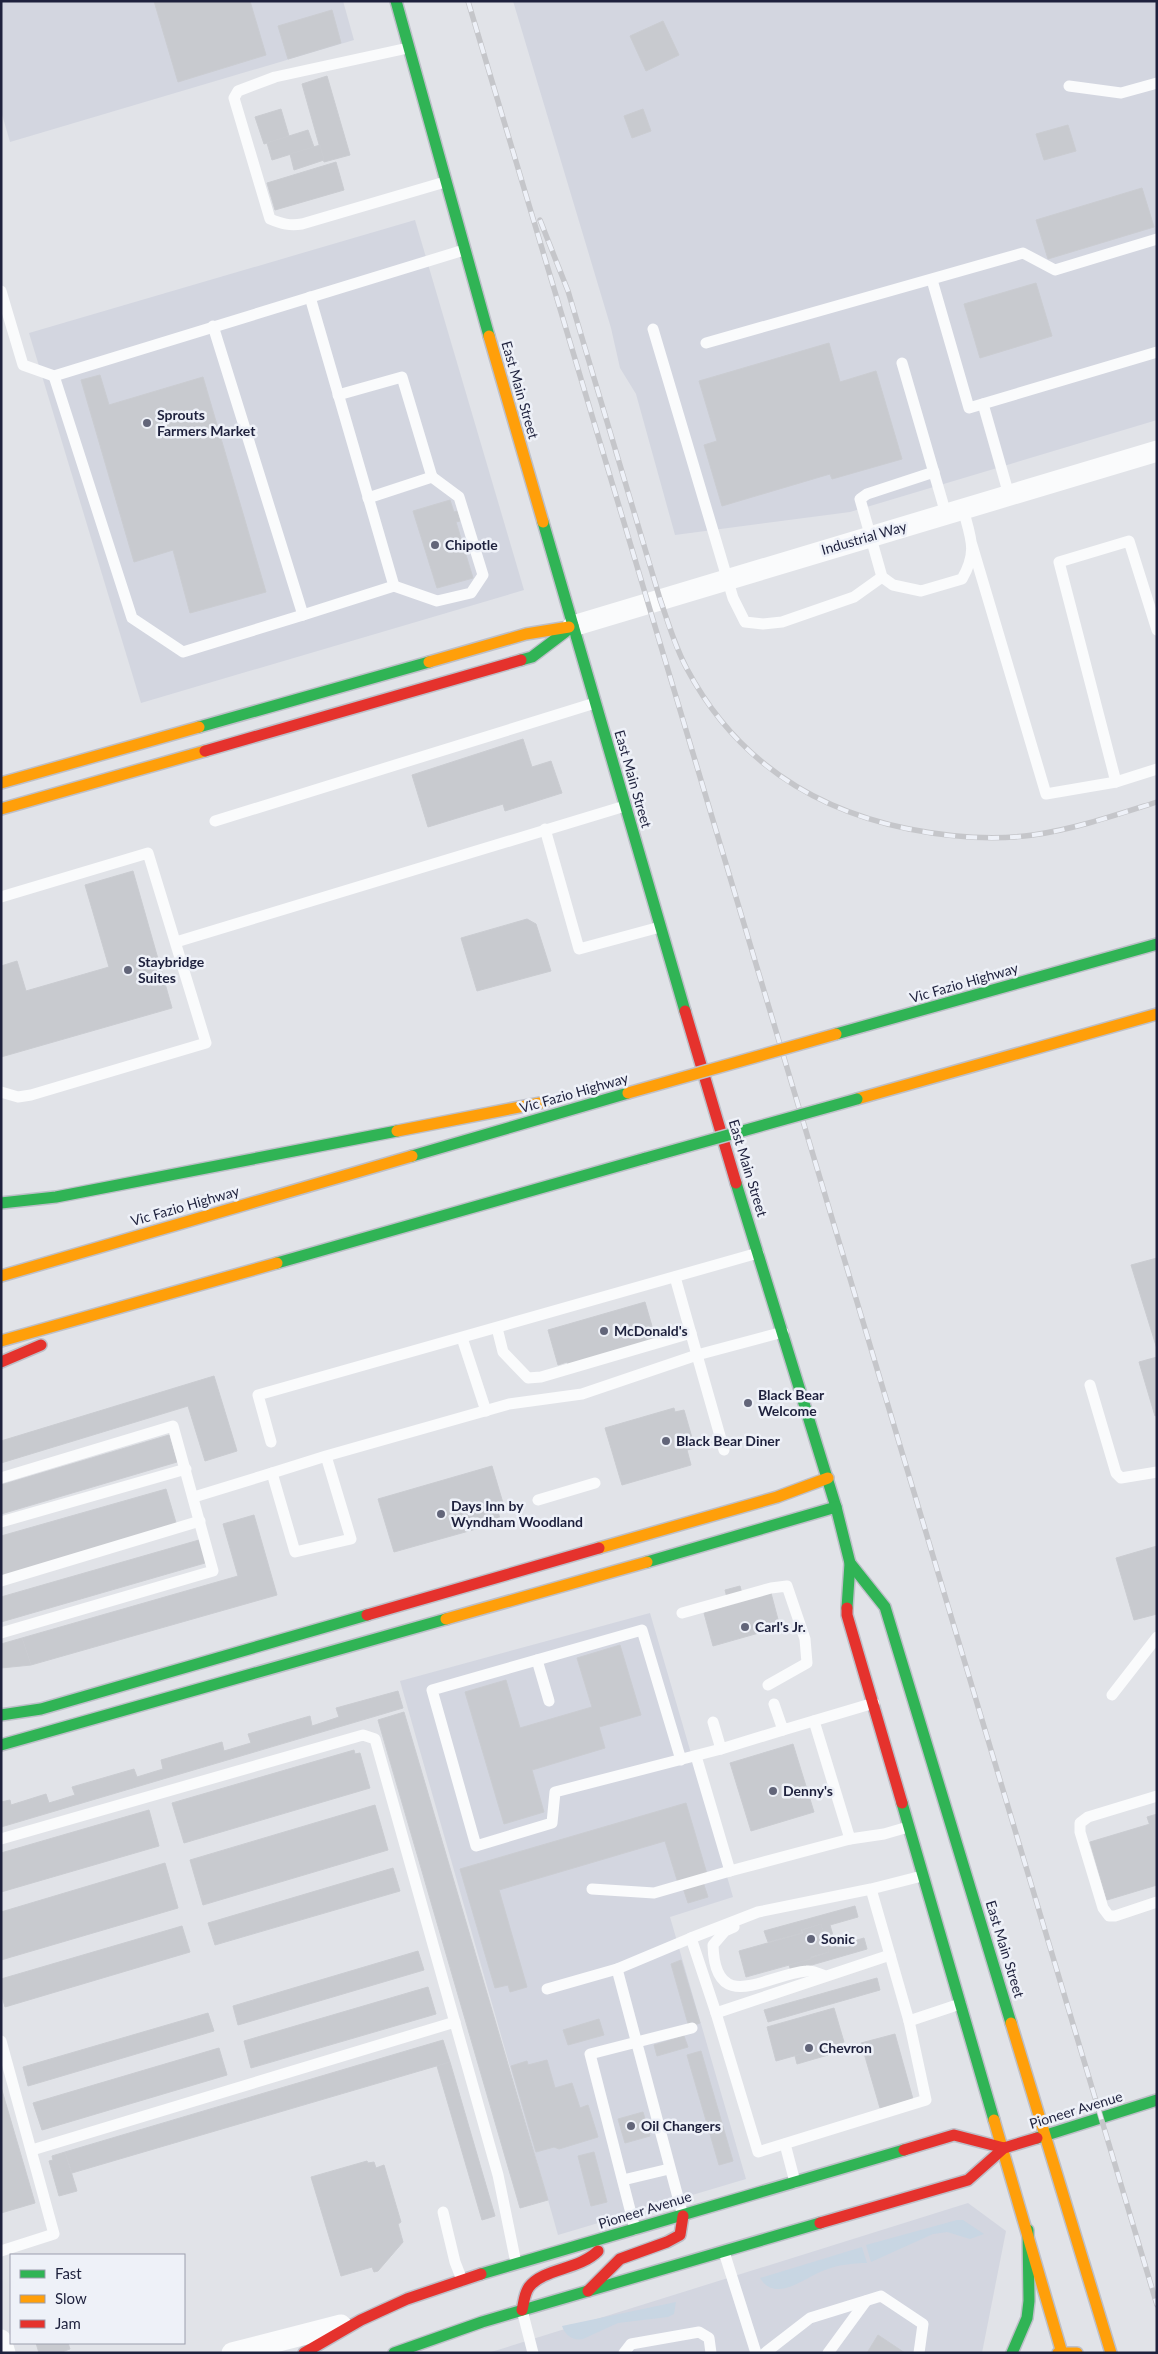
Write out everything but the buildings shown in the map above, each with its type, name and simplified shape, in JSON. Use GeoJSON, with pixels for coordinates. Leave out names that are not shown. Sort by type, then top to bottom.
{"type":"FeatureCollection","features":[{"type":"Feature","properties":{"kind":"main road","name":"East Main Street"},"geometry":{"type":"LineString","coordinates":[[396,1],[464,250],[660,927],[828,1478],[850,1563],[847,1615],[1028,2230],[1061,2352]]}},
{"type":"Feature","properties":{"kind":"main road"},"geometry":{"type":"LineString","coordinates":[[1,783],[526,634],[573,626]]}},
{"type":"Feature","properties":{"kind":"main road"},"geometry":{"type":"LineString","coordinates":[[1,809],[532,657],[573,626]]}},
{"type":"Feature","properties":{"kind":"main road","name":"Vic Fazio Highway"},"geometry":{"type":"LineString","coordinates":[[1,1276],[628,1093],[1157,944]]}},
{"type":"Feature","properties":{"kind":"main road"},"geometry":{"type":"LineString","coordinates":[[1,1341],[1157,1014]]}},
{"type":"Feature","properties":{"kind":"main road"},"geometry":{"type":"LineString","coordinates":[[1,1203],[56,1197],[531,1103],[628,1093]]}},
{"type":"Feature","properties":{"kind":"main road"},"geometry":{"type":"LineString","coordinates":[[1,1362],[152,1298]]}},
{"type":"Feature","properties":{"kind":"main road"},"geometry":{"type":"LineString","coordinates":[[1,1715],[50,1706],[778,1497],[828,1478]]}},
{"type":"Feature","properties":{"kind":"main road"},"geometry":{"type":"LineString","coordinates":[[1,1745],[776,1526],[836,1507]]}},
{"type":"Feature","properties":{"kind":"main road","name":"East Main Street"},"geometry":{"type":"LineString","coordinates":[[850,1563],[885,1607],[1111,2353]]}},
{"type":"Feature","properties":{"kind":"main road"},"geometry":{"type":"LineString","coordinates":[[874,1703],[888,1710]]}},
{"type":"Feature","properties":{"kind":"main road"},"geometry":{"type":"LineString","coordinates":[[923,1773],[947,1808]]}},
{"type":"Feature","properties":{"kind":"main road","name":"Pioneer Avenue"},"geometry":{"type":"LineString","coordinates":[[394,2353],[482,2322],[968,2180],[1004,2148],[1157,2100]]}},
{"type":"Feature","properties":{"kind":"main road","name":"Pioneer Avenue"},"geometry":{"type":"LineString","coordinates":[[304,2353],[360,2320],[408,2299],[516,2263],[683,2216],[954,2135],[1004,2148]]}},
{"type":"Feature","properties":{"kind":"main road"},"geometry":{"type":"LineString","coordinates":[[587,2292],[606,2271],[624,2257],[672,2241],[680,2235],[683,2216]]}},
{"type":"Feature","properties":{"kind":"main road"},"geometry":{"type":"LineString","coordinates":[[1012,2353],[1027,2318],[1029,2302],[1028,2230]]}},
{"type":"Feature","properties":{"kind":"main road"},"geometry":{"type":"LineString","coordinates":[[522,2310],[529,2287],[537,2280],[591,2260],[610,2236]]}},
{"type":"Feature","properties":{"kind":"main road"},"geometry":{"type":"LineString","coordinates":[[1061,2352],[1077,2353]]}},
{"type":"Feature","properties":{"kind":"street","name":"Industrial Way"},"geometry":{"type":"LineString","coordinates":[[573,626],[728,578],[1157,452]]}},
{"type":"Feature","properties":{"kind":"street"},"geometry":{"type":"LineString","coordinates":[[232,2353],[360,2320]]}},
{"type":"Feature","properties":{"kind":"street"},"geometry":{"type":"LineString","coordinates":[[1,2340],[5,2353]]}},
{"type":"Feature","properties":{"kind":"lane"},"geometry":{"type":"LineString","coordinates":[[408,48],[275,77],[238,91],[234,98],[270,219],[278,223],[290,226],[302,224],[445,182]]}},
{"type":"Feature","properties":{"kind":"lane"},"geometry":{"type":"LineString","coordinates":[[1069,86],[1121,93],[1157,83]]}},
{"type":"Feature","properties":{"kind":"lane"},"geometry":{"type":"LineString","coordinates":[[706,343],[1023,253],[1055,270],[1157,239]]}},
{"type":"Feature","properties":{"kind":"lane"},"geometry":{"type":"LineString","coordinates":[[1,291],[23,365],[54,376],[464,250]]}},
{"type":"Feature","properties":{"kind":"lane"},"geometry":{"type":"LineString","coordinates":[[932,280],[970,408],[1157,352]]}},
{"type":"Feature","properties":{"kind":"lane"},"geometry":{"type":"LineString","coordinates":[[310,297],[394,586]]}},
{"type":"Feature","properties":{"kind":"lane"},"geometry":{"type":"LineString","coordinates":[[213,326],[303,615]]}},
{"type":"Feature","properties":{"kind":"lane"},"geometry":{"type":"LineString","coordinates":[[652,329],[733,598],[745,622],[763,624],[782,622],[854,597],[882,577]]}},
{"type":"Feature","properties":{"kind":"lane"},"geometry":{"type":"LineString","coordinates":[[902,364],[934,472],[972,545],[1046,794],[1116,782],[1157,769]]}},
{"type":"Feature","properties":{"kind":"lane"},"geometry":{"type":"LineString","coordinates":[[54,376],[132,618],[183,652],[394,586],[437,601],[472,594],[483,575],[459,497],[432,477],[402,376],[338,395]]}},
{"type":"Feature","properties":{"kind":"lane"},"geometry":{"type":"LineString","coordinates":[[983,404],[1009,495]]}},
{"type":"Feature","properties":{"kind":"lane"},"geometry":{"type":"LineString","coordinates":[[934,472],[860,498],[882,577],[893,585],[921,591],[962,579],[972,563],[972,545]]}},
{"type":"Feature","properties":{"kind":"lane"},"geometry":{"type":"LineString","coordinates":[[368,498],[432,477]]}},
{"type":"Feature","properties":{"kind":"lane"},"geometry":{"type":"LineString","coordinates":[[1116,782],[1059,562],[1129,540],[1157,630]]}},
{"type":"Feature","properties":{"kind":"lane"},"geometry":{"type":"LineString","coordinates":[[215,821],[595,703]]}},
{"type":"Feature","properties":{"kind":"lane"},"geometry":{"type":"LineString","coordinates":[[176,942],[625,806]]}},
{"type":"Feature","properties":{"kind":"lane"},"geometry":{"type":"LineString","coordinates":[[545,829],[579,949],[660,927]]}},
{"type":"Feature","properties":{"kind":"lane"},"geometry":{"type":"LineString","coordinates":[[1,897],[148,853],[206,1043],[31,1095],[18,1097],[1,1092]]}},
{"type":"Feature","properties":{"kind":"lane"},"geometry":{"type":"LineString","coordinates":[[271,1442],[258,1395],[758,1253]]}},
{"type":"Feature","properties":{"kind":"lane"},"geometry":{"type":"LineString","coordinates":[[675,1277],[724,1450]]}},
{"type":"Feature","properties":{"kind":"lane"},"geometry":{"type":"LineString","coordinates":[[497,1328],[504,1352],[528,1378],[541,1377],[691,1333]]}},
{"type":"Feature","properties":{"kind":"lane"},"geometry":{"type":"LineString","coordinates":[[194,1497],[326,1456],[509,1404],[582,1394],[697,1354],[783,1332]]}},
{"type":"Feature","properties":{"kind":"lane"},"geometry":{"type":"LineString","coordinates":[[462,1338],[486,1411]]}},
{"type":"Feature","properties":{"kind":"lane"},"geometry":{"type":"LineString","coordinates":[[1090,1385],[1116,1473],[1121,1478],[1157,1472]]}},
{"type":"Feature","properties":{"kind":"lane"},"geometry":{"type":"LineString","coordinates":[[1,1478],[173,1426],[194,1497],[212,1571],[1,1633]]}},
{"type":"Feature","properties":{"kind":"lane"},"geometry":{"type":"LineString","coordinates":[[272,1473],[295,1552],[351,1539],[326,1456]]}},
{"type":"Feature","properties":{"kind":"lane"},"geometry":{"type":"LineString","coordinates":[[1,1522],[186,1469]]}},
{"type":"Feature","properties":{"kind":"lane"},"geometry":{"type":"LineString","coordinates":[[538,1500],[595,1483]]}},
{"type":"Feature","properties":{"kind":"lane"},"geometry":{"type":"LineString","coordinates":[[1,1581],[200,1521]]}},
{"type":"Feature","properties":{"kind":"lane"},"geometry":{"type":"LineString","coordinates":[[682,1614],[772,1588],[786,1586],[805,1639],[807,1663],[768,1685]]}},
{"type":"Feature","properties":{"kind":"lane"},"geometry":{"type":"LineString","coordinates":[[681,1760],[642,1630],[432,1690],[476,1846],[552,1823],[556,1792],[681,1760],[696,1756],[874,1703]]}},
{"type":"Feature","properties":{"kind":"lane"},"geometry":{"type":"LineString","coordinates":[[1112,1695],[1157,1637]]}},
{"type":"Feature","properties":{"kind":"lane"},"geometry":{"type":"LineString","coordinates":[[537,1660],[549,1701]]}},
{"type":"Feature","properties":{"kind":"lane"},"geometry":{"type":"LineString","coordinates":[[774,1704],[783,1730]]}},
{"type":"Feature","properties":{"kind":"lane"},"geometry":{"type":"LineString","coordinates":[[814,1721],[850,1839]]}},
{"type":"Feature","properties":{"kind":"lane"},"geometry":{"type":"LineString","coordinates":[[713,1722],[721,1748]]}},
{"type":"Feature","properties":{"kind":"lane"},"geometry":{"type":"LineString","coordinates":[[1,1839],[363,1735],[375,1739],[498,2175],[516,2263]]}},
{"type":"Feature","properties":{"kind":"lane"},"geometry":{"type":"LineString","coordinates":[[696,1756],[730,1871]]}},
{"type":"Feature","properties":{"kind":"lane"},"geometry":{"type":"LineString","coordinates":[[1157,1796],[1088,1817],[1080,1823],[1080,1832],[1103,1908],[1109,1916],[1115,1916],[1157,1902]]}},
{"type":"Feature","properties":{"kind":"lane"},"geometry":{"type":"LineString","coordinates":[[592,1889],[654,1894],[730,1871],[850,1839],[884,1834],[910,1826]]}},
{"type":"Feature","properties":{"kind":"lane"},"geometry":{"type":"LineString","coordinates":[[547,1990],[616,1969],[758,1912],[871,1889],[924,1875]]}},
{"type":"Feature","properties":{"kind":"lane"},"geometry":{"type":"LineString","coordinates":[[691,1938],[758,2152],[926,2100],[909,2021],[871,1889]]}},
{"type":"Feature","properties":{"kind":"lane"},"geometry":{"type":"LineString","coordinates":[[790,1906],[725,1931],[712,1945],[713,1959],[718,1974],[726,1983],[746,1988],[808,1970],[825,1976]]}},
{"type":"Feature","properties":{"kind":"lane"},"geometry":{"type":"LineString","coordinates":[[716,2013],[890,1954]]}},
{"type":"Feature","properties":{"kind":"lane"},"geometry":{"type":"LineString","coordinates":[[616,1969],[683,2216]]}},
{"type":"Feature","properties":{"kind":"lane"},"geometry":{"type":"LineString","coordinates":[[909,2021],[962,2004]]}},
{"type":"Feature","properties":{"kind":"lane"},"geometry":{"type":"LineString","coordinates":[[32,2150],[455,2022]]}},
{"type":"Feature","properties":{"kind":"lane"},"geometry":{"type":"LineString","coordinates":[[635,2230],[590,2054],[692,2028]]}},
{"type":"Feature","properties":{"kind":"lane"},"geometry":{"type":"LineString","coordinates":[[1,2041],[54,2234],[1,2251]]}},
{"type":"Feature","properties":{"kind":"lane"},"geometry":{"type":"LineString","coordinates":[[785,2144],[796,2182]]}},
{"type":"Feature","properties":{"kind":"lane"},"geometry":{"type":"LineString","coordinates":[[623,2180],[669,2169]]}},
{"type":"Feature","properties":{"kind":"lane"},"geometry":{"type":"LineString","coordinates":[[443,2212],[455,2262],[462,2280]]}},
{"type":"Feature","properties":{"kind":"lane"},"geometry":{"type":"LineString","coordinates":[[724,2252],[756,2353]]}},
{"type":"Feature","properties":{"kind":"lane"},"geometry":{"type":"LineString","coordinates":[[765,2353],[810,2318],[881,2296],[923,2324],[920,2353]]}},
{"type":"Feature","properties":{"kind":"lane"},"geometry":{"type":"LineString","coordinates":[[828,2353],[866,2301]]}},
{"type":"Feature","properties":{"kind":"lane"},"geometry":{"type":"LineString","coordinates":[[522,2310],[533,2353]]}},
{"type":"Feature","properties":{"kind":"lane"},"geometry":{"type":"LineString","coordinates":[[624,2353],[631,2344],[699,2332],[709,2338],[711,2353]]}},
{"type":"Feature","properties":{"kind":"shaded area"},"geometry":{"type":"Polygon","coordinates":[[[1,1],[343,1],[354,40],[10,142],[1,111],[1,1]]]}},
{"type":"Feature","properties":{"kind":"shaded area"},"geometry":{"type":"Polygon","coordinates":[[[513,1],[1157,1],[1157,420],[850,512],[675,535],[636,394],[620,368],[611,328],[513,1]]]}},
{"type":"Feature","properties":{"kind":"shaded area"},"geometry":{"type":"Polygon","coordinates":[[[415,220],[524,590],[141,703],[29,333],[415,220]]]}},
{"type":"Feature","properties":{"kind":"shaded area"},"geometry":{"type":"Polygon","coordinates":[[[650,1613],[733,1897],[670,1917],[746,2179],[558,2235],[400,1681],[650,1613]]]}},
{"type":"Feature","properties":{"kind":"shaded area"},"geometry":{"type":"Polygon","coordinates":[[[968,2203],[1006,2231],[982,2353],[488,2353],[968,2203]]]}},
{"type":"Feature","properties":{"kind":"shaded area"},"geometry":{"type":"Polygon","coordinates":[[[963,2220],[984,2234],[970,2239],[947,2232],[933,2234],[871,2262],[866,2245],[963,2220]]]}},
{"type":"Feature","properties":{"kind":"shaded area"},"geometry":{"type":"Polygon","coordinates":[[[862,2247],[867,2263],[830,2268],[782,2289],[774,2289],[760,2278],[862,2247]]]}},
{"type":"Feature","properties":{"kind":"shaded area"},"geometry":{"type":"Polygon","coordinates":[[[676,2302],[674,2314],[668,2317],[618,2323],[583,2339],[570,2337],[562,2326],[676,2302]]]}},
{"type":"Feature","properties":{"kind":"railway"},"geometry":{"type":"LineString","coordinates":[[468,1],[1157,2305]]}},
{"type":"Feature","properties":{"kind":"railway"},"geometry":{"type":"LineString","coordinates":[[540,220],[568,291],[660,599],[675,643],[687,669],[706,701],[728,729],[752,754],[779,775],[808,793],[840,808],[873,820],[909,829],[955,836],[1002,838],[1033,835],[1095,821],[1157,802]]}},
{"type":"Feature","properties":{"kind":"traffic: fast"},"geometry":{"type":"LineString","coordinates":[[396,1],[489,336]]}},
{"type":"Feature","properties":{"kind":"traffic: fast"},"geometry":{"type":"LineString","coordinates":[[543,522],[685,1011]]}},
{"type":"Feature","properties":{"kind":"traffic: fast"},"geometry":{"type":"LineString","coordinates":[[521,660],[532,657],[573,626]]}},
{"type":"Feature","properties":{"kind":"traffic: fast"},"geometry":{"type":"LineString","coordinates":[[199,727],[429,662]]}},
{"type":"Feature","properties":{"kind":"traffic: fast"},"geometry":{"type":"LineString","coordinates":[[836,1034],[1157,944]]}},
{"type":"Feature","properties":{"kind":"traffic: fast"},"geometry":{"type":"LineString","coordinates":[[412,1156],[628,1093]]}},
{"type":"Feature","properties":{"kind":"traffic: fast"},"geometry":{"type":"LineString","coordinates":[[646,1158],[857,1099]]}},
{"type":"Feature","properties":{"kind":"traffic: fast"},"geometry":{"type":"LineString","coordinates":[[1,1203],[56,1197],[397,1131]]}},
{"type":"Feature","properties":{"kind":"traffic: fast"},"geometry":{"type":"LineString","coordinates":[[277,1263],[646,1158]]}},
{"type":"Feature","properties":{"kind":"traffic: fast"},"geometry":{"type":"LineString","coordinates":[[736,1183],[836,1507],[850,1563],[847,1608]]}},
{"type":"Feature","properties":{"kind":"traffic: fast"},"geometry":{"type":"LineString","coordinates":[[647,1562],[836,1507]]}},
{"type":"Feature","properties":{"kind":"traffic: fast"},"geometry":{"type":"LineString","coordinates":[[850,1563],[885,1607],[1011,2023]]}},
{"type":"Feature","properties":{"kind":"traffic: fast"},"geometry":{"type":"LineString","coordinates":[[1,1715],[41,1709],[367,1615]]}},
{"type":"Feature","properties":{"kind":"traffic: fast"},"geometry":{"type":"LineString","coordinates":[[1,1745],[446,1619]]}},
{"type":"Feature","properties":{"kind":"traffic: fast"},"geometry":{"type":"LineString","coordinates":[[902,1803],[994,2120]]}},
{"type":"Feature","properties":{"kind":"traffic: fast"},"geometry":{"type":"LineString","coordinates":[[1037,2138],[1157,2100]]}},
{"type":"Feature","properties":{"kind":"traffic: fast"},"geometry":{"type":"LineString","coordinates":[[481,2274],[904,2150]]}},
{"type":"Feature","properties":{"kind":"traffic: fast"},"geometry":{"type":"LineString","coordinates":[[394,2353],[482,2322],[820,2223]]}},
{"type":"Feature","properties":{"kind":"traffic: fast"},"geometry":{"type":"LineString","coordinates":[[1012,2353],[1027,2318],[1029,2301],[1028,2230]]}},
{"type":"Feature","properties":{"kind":"traffic: slow"},"geometry":{"type":"LineString","coordinates":[[489,336],[543,522]]}},
{"type":"Feature","properties":{"kind":"traffic: slow"},"geometry":{"type":"LineString","coordinates":[[429,662],[526,634],[569,627]]}},
{"type":"Feature","properties":{"kind":"traffic: slow"},"geometry":{"type":"LineString","coordinates":[[1,783],[199,727]]}},
{"type":"Feature","properties":{"kind":"traffic: slow"},"geometry":{"type":"LineString","coordinates":[[1,809],[205,751]]}},
{"type":"Feature","properties":{"kind":"traffic: slow"},"geometry":{"type":"LineString","coordinates":[[857,1099],[1157,1014]]}},
{"type":"Feature","properties":{"kind":"traffic: slow"},"geometry":{"type":"LineString","coordinates":[[628,1093],[836,1034]]}},
{"type":"Feature","properties":{"kind":"traffic: slow"},"geometry":{"type":"LineString","coordinates":[[397,1131],[545,1102]]}},
{"type":"Feature","properties":{"kind":"traffic: slow"},"geometry":{"type":"LineString","coordinates":[[1,1276],[412,1156]]}},
{"type":"Feature","properties":{"kind":"traffic: slow"},"geometry":{"type":"LineString","coordinates":[[1,1341],[277,1263]]}},
{"type":"Feature","properties":{"kind":"traffic: slow"},"geometry":{"type":"LineString","coordinates":[[599,1548],[777,1497],[828,1478]]}},
{"type":"Feature","properties":{"kind":"traffic: slow"},"geometry":{"type":"LineString","coordinates":[[446,1619],[647,1562]]}},
{"type":"Feature","properties":{"kind":"traffic: slow"},"geometry":{"type":"LineString","coordinates":[[1011,2023],[1111,2353]]}},
{"type":"Feature","properties":{"kind":"traffic: slow"},"geometry":{"type":"LineString","coordinates":[[994,2120],[1062,2353]]}},
{"type":"Feature","properties":{"kind":"traffic: slow"},"geometry":{"type":"LineString","coordinates":[[1058,2353],[1077,2353]]}},
{"type":"Feature","properties":{"kind":"traffic: jam"},"geometry":{"type":"LineString","coordinates":[[205,751],[521,660]]}},
{"type":"Feature","properties":{"kind":"traffic: jam"},"geometry":{"type":"LineString","coordinates":[[685,1011],[736,1183]]}},
{"type":"Feature","properties":{"kind":"traffic: jam"},"geometry":{"type":"LineString","coordinates":[[1,1362],[41,1345]]}},
{"type":"Feature","properties":{"kind":"traffic: jam"},"geometry":{"type":"LineString","coordinates":[[367,1615],[599,1548]]}},
{"type":"Feature","properties":{"kind":"traffic: jam"},"geometry":{"type":"LineString","coordinates":[[847,1608],[847,1615],[902,1803]]}},
{"type":"Feature","properties":{"kind":"traffic: jam"},"geometry":{"type":"LineString","coordinates":[[904,2150],[954,2135],[1004,2148]]}},
{"type":"Feature","properties":{"kind":"traffic: jam"},"geometry":{"type":"LineString","coordinates":[[820,2223],[968,2180],[1004,2148],[1037,2138]]}},
{"type":"Feature","properties":{"kind":"traffic: jam"},"geometry":{"type":"LineString","coordinates":[[588,2291],[620,2259],[667,2242],[680,2235],[683,2216]]}},
{"type":"Feature","properties":{"kind":"traffic: jam"},"geometry":{"type":"LineString","coordinates":[[522,2310],[527,2290],[535,2281],[552,2272],[581,2262],[598,2251]]}},
{"type":"Feature","properties":{"kind":"traffic: jam"},"geometry":{"type":"LineString","coordinates":[[304,2353],[361,2320],[407,2299],[481,2274]]}},
{"type":"Feature","properties":{"kind":"place","name":"Sprouts Farmers Market"},"geometry":{"type":"Point","coordinates":[147,423]}},
{"type":"Feature","properties":{"kind":"place","name":"Chipotle"},"geometry":{"type":"Point","coordinates":[435,545]}},
{"type":"Feature","properties":{"kind":"place","name":"Staybridge Suites"},"geometry":{"type":"Point","coordinates":[128,970]}},
{"type":"Feature","properties":{"kind":"place","name":"McDonald's"},"geometry":{"type":"Point","coordinates":[604,1331]}},
{"type":"Feature","properties":{"kind":"place","name":"Black Bear Welcome"},"geometry":{"type":"Point","coordinates":[748,1403]}},
{"type":"Feature","properties":{"kind":"place","name":"Black Bear Diner"},"geometry":{"type":"Point","coordinates":[666,1441]}},
{"type":"Feature","properties":{"kind":"place","name":"Days Inn by Wyndham Woodland"},"geometry":{"type":"Point","coordinates":[441,1514]}},
{"type":"Feature","properties":{"kind":"place","name":"Carl's Jr."},"geometry":{"type":"Point","coordinates":[745,1627]}},
{"type":"Feature","properties":{"kind":"place","name":"Denny's"},"geometry":{"type":"Point","coordinates":[773,1791]}},
{"type":"Feature","properties":{"kind":"place","name":"Sonic"},"geometry":{"type":"Point","coordinates":[811,1939]}},
{"type":"Feature","properties":{"kind":"place","name":"Chevron"},"geometry":{"type":"Point","coordinates":[809,2048]}},
{"type":"Feature","properties":{"kind":"place","name":"Oil Changers"},"geometry":{"type":"Point","coordinates":[631,2126]}}]}
